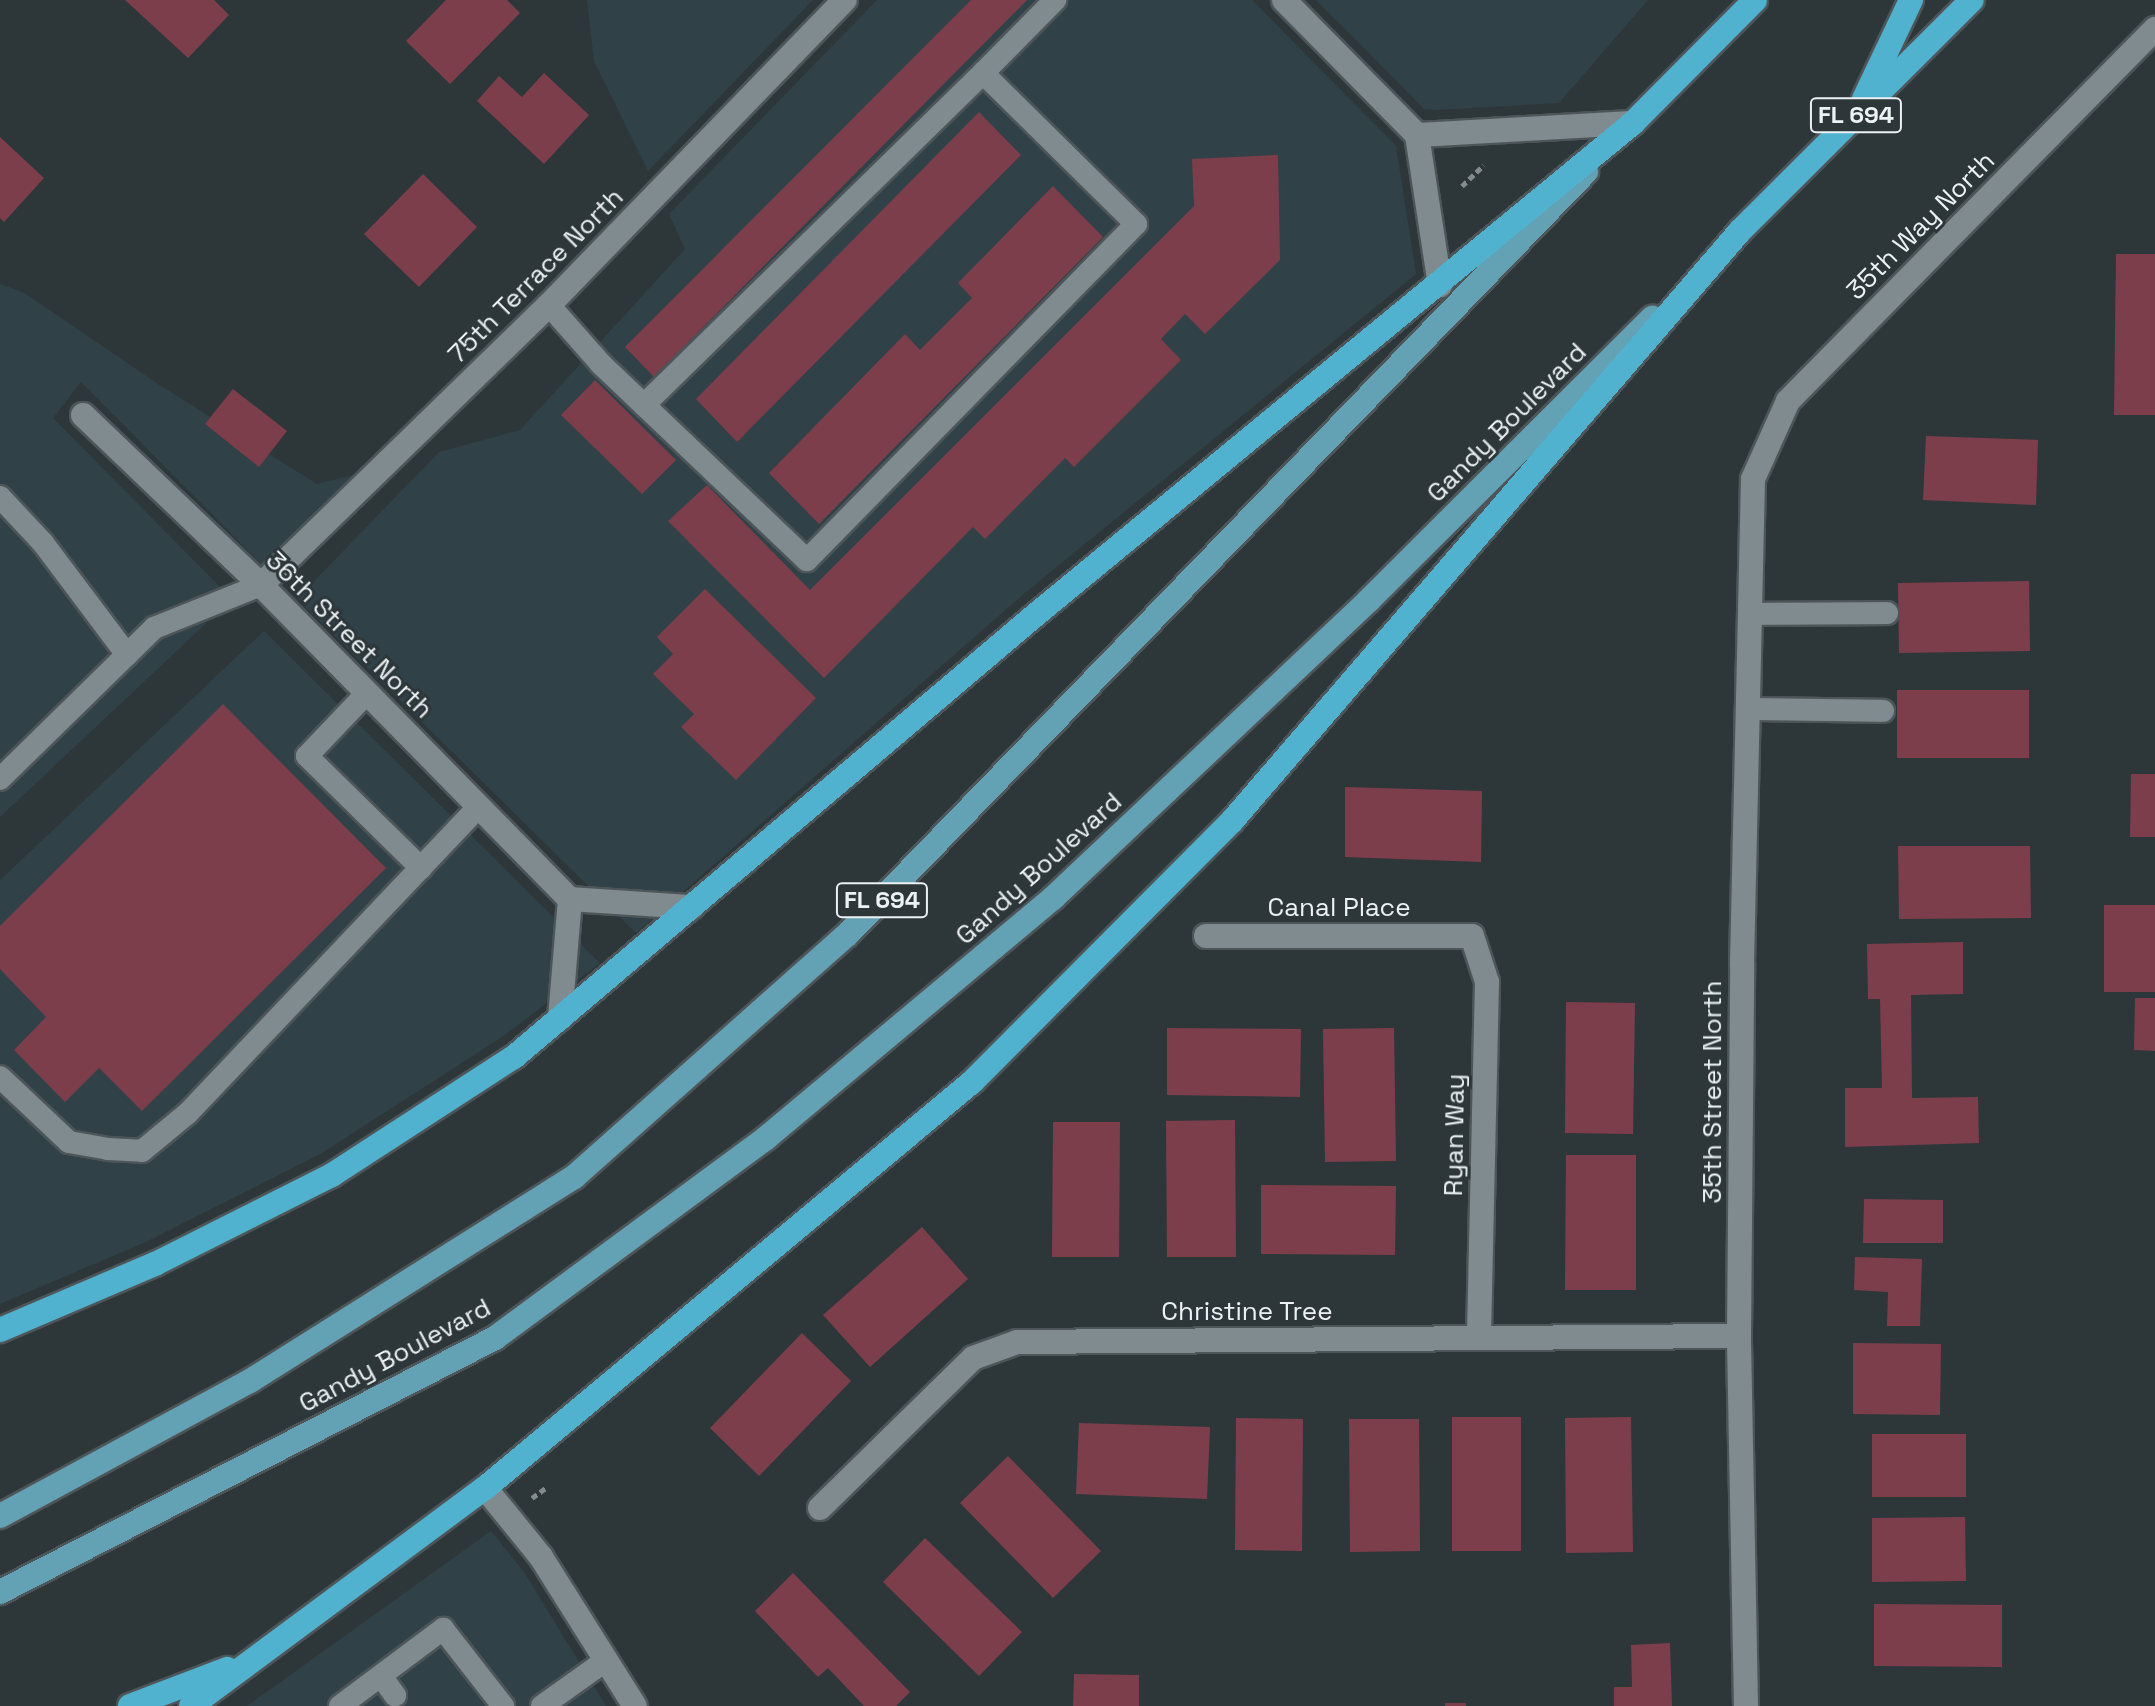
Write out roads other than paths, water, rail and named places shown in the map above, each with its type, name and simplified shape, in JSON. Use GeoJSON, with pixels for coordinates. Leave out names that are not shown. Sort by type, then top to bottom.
{"type":"FeatureCollection","features":[{"type":"Feature","properties":{"kind":"highway","name":"Gandy Boulevard"},"geometry":{"type":"LineString","coordinates":[[1633,123],[1755,0]]}},
{"type":"Feature","properties":{"kind":"highway"},"geometry":{"type":"LineString","coordinates":[[1856,116],[1911,0]]}},
{"type":"Feature","properties":{"kind":"highway","name":"Gandy Boulevard"},"geometry":{"type":"LineString","coordinates":[[1740,231],[1972,0]]}},
{"type":"Feature","properties":{"kind":"highway"},"geometry":{"type":"LineString","coordinates":[[0,1330],[155,1264],[332,1175],[514,1057],[1039,612],[1440,285],[1633,123]]}},
{"type":"Feature","properties":{"kind":"highway"},"geometry":{"type":"LineString","coordinates":[[191,1706],[485,1488],[972,1082],[1232,821],[1740,231]]}},
{"type":"Feature","properties":{"kind":"highway"},"geometry":{"type":"LineString","coordinates":[[130,1706],[252,1660]]}},
{"type":"Feature","properties":{"kind":"main road","name":"Gandy Boulevard"},"geometry":{"type":"LineString","coordinates":[[0,1515],[250,1381],[574,1177],[848,934],[1633,123]]}},
{"type":"Feature","properties":{"kind":"main road","name":"Gandy Boulevard"},"geometry":{"type":"LineString","coordinates":[[0,1592],[87,1551],[495,1338],[766,1138],[1053,898],[1369,600],[1740,231]]}},
{"type":"Feature","properties":{"kind":"street","name":"75th Terrace North"},"geometry":{"type":"LineString","coordinates":[[261,585],[549,305],[845,0]]}},
{"type":"Feature","properties":{"kind":"street"},"geometry":{"type":"LineString","coordinates":[[1284,0],[1417,135],[1440,285]]}},
{"type":"Feature","properties":{"kind":"street","name":"35th Way North"},"geometry":{"type":"LineString","coordinates":[[1753,479],[1788,401],[2155,29]]}},
{"type":"Feature","properties":{"kind":"street"},"geometry":{"type":"LineString","coordinates":[[1417,135],[1633,123]]}},
{"type":"Feature","properties":{"kind":"street","name":"36th Street North"},"geometry":{"type":"LineString","coordinates":[[83,415],[261,585],[570,899]]}},
{"type":"Feature","properties":{"kind":"street","name":"35th Street North"},"geometry":{"type":"LineString","coordinates":[[1746,1706],[1739,1336],[1753,479]]}},
{"type":"Feature","properties":{"kind":"street"},"geometry":{"type":"LineString","coordinates":[[560,1019],[570,899],[692,907]]}},
{"type":"Feature","properties":{"kind":"street","name":"Canal Place"},"geometry":{"type":"LineString","coordinates":[[1206,936],[1472,936]]}},
{"type":"Feature","properties":{"kind":"street","name":"Ryan Way"},"geometry":{"type":"LineString","coordinates":[[1472,936],[1487,982],[1479,1338]]}},
{"type":"Feature","properties":{"kind":"street","name":"Christine Tree"},"geometry":{"type":"LineString","coordinates":[[820,1508],[973,1358],[1017,1342],[1739,1336]]}},
{"type":"Feature","properties":{"kind":"street"},"geometry":{"type":"LineString","coordinates":[[485,1488],[541,1557],[635,1706]]}},
{"type":"Feature","properties":{"kind":"lane"},"geometry":{"type":"LineString","coordinates":[[644,405],[1055,0]]}},
{"type":"Feature","properties":{"kind":"lane"},"geometry":{"type":"LineString","coordinates":[[549,305],[601,364],[807,560],[1136,224],[983,73]]}},
{"type":"Feature","properties":{"kind":"lane"},"geometry":{"type":"LineString","coordinates":[[0,497],[43,543],[127,655]]}},
{"type":"Feature","properties":{"kind":"lane"},"geometry":{"type":"LineString","coordinates":[[0,779],[154,628],[261,585]]}},
{"type":"Feature","properties":{"kind":"lane"},"geometry":{"type":"LineString","coordinates":[[1750,614],[1887,613]]}},
{"type":"Feature","properties":{"kind":"lane"},"geometry":{"type":"LineString","coordinates":[[367,693],[307,756],[421,868]]}},
{"type":"Feature","properties":{"kind":"lane"},"geometry":{"type":"LineString","coordinates":[[1748,709],[1883,711]]}},
{"type":"Feature","properties":{"kind":"lane"},"geometry":{"type":"LineString","coordinates":[[0,1077],[69,1142],[142,1151],[188,1113],[479,806]]}},
{"type":"Feature","properties":{"kind":"lane"},"geometry":{"type":"LineString","coordinates":[[340,1706],[443,1629],[503,1706]]}},
{"type":"Feature","properties":{"kind":"lane"},"geometry":{"type":"LineString","coordinates":[[542,1706],[605,1661]]}},
{"type":"Feature","properties":{"kind":"lane"},"geometry":{"type":"LineString","coordinates":[[381,1676],[395,1695]]}}]}
